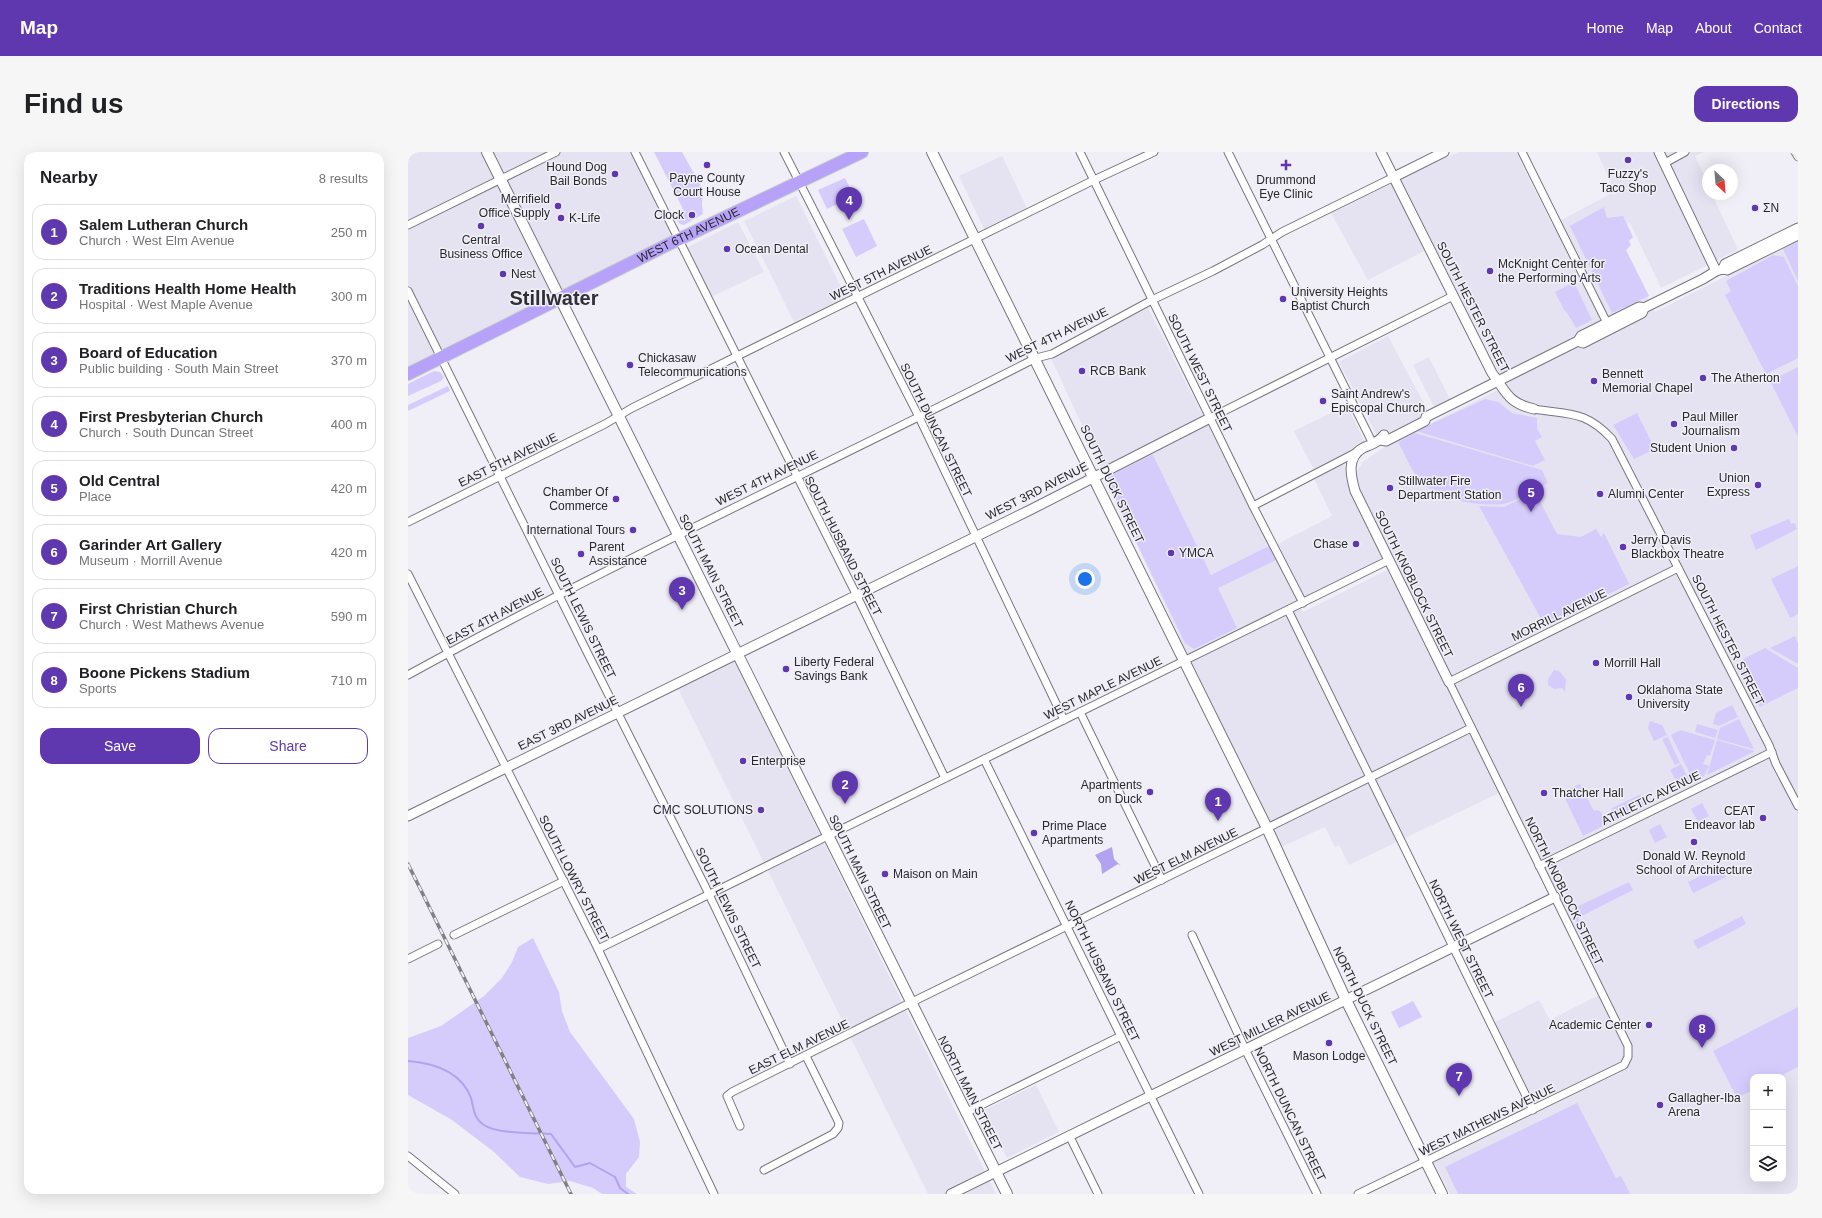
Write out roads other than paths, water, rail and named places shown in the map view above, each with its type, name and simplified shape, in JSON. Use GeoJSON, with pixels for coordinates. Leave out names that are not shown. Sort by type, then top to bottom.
{"type":"FeatureCollection","features":[{"type":"Feature","properties":{"kind":"highway","name":"WEST 6TH AVENUE"},"geometry":{"type":"LineString","coordinates":[[408,374],[560,298],[862,152]]}},
{"type":"Feature","properties":{"kind":"main road","name":"SOUTH MAIN STREET"},"geometry":{"type":"LineString","coordinates":[[487,152],[618,416],[738,652],[910,1003]]}},
{"type":"Feature","properties":{"kind":"main road","name":"SOUTH DUCK STREET"},"geometry":{"type":"LineString","coordinates":[[932,152],[1036,358],[1267,828]]}},
{"type":"Feature","properties":{"kind":"main road","name":"NORTH DUCK STREET"},"geometry":{"type":"LineString","coordinates":[[1267,828],[1346,1000],[1442,1194]]}},
{"type":"Feature","properties":{"kind":"main road","name":"NORTH MAIN STREET"},"geometry":{"type":"LineString","coordinates":[[910,1003],[1007,1194]]}},
{"type":"Feature","properties":{"kind":"street"},"geometry":{"type":"LineString","coordinates":[[408,225],[556,152]]}},
{"type":"Feature","properties":{"kind":"street","name":"SOUTH HUSBAND STREET"},"geometry":{"type":"LineString","coordinates":[[634,152],[856,594],[945,778]]}},
{"type":"Feature","properties":{"kind":"street","name":"SOUTH DUNCAN STREET"},"geometry":{"type":"LineString","coordinates":[[784,152],[857,298],[919,417],[970,527],[976,535],[1064,720]]}},
{"type":"Feature","properties":{"kind":"street","name":"SOUTH WEST STREET"},"geometry":{"type":"LineString","coordinates":[[1080,152],[1253,506],[1303,603]]}},
{"type":"Feature","properties":{"kind":"street","name":"WEST 5TH AVENUE"},"geometry":{"type":"LineString","coordinates":[[618,416],[736,356],[1154,152]]}},
{"type":"Feature","properties":{"kind":"street"},"geometry":{"type":"LineString","coordinates":[[1228,152],[1372,444]]}},
{"type":"Feature","properties":{"kind":"street","name":"SOUTH HESTER STREET"},"geometry":{"type":"LineString","coordinates":[[1381,152],[1492,373],[1513,401],[1519,406],[1585,417],[1601,427],[1612,438],[1798,806]]}},
{"type":"Feature","properties":{"kind":"street","name":"WEST 4TH AVENUE"},"geometry":{"type":"LineString","coordinates":[[678,535],[1036,358],[1052,354],[1152,300],[1213,271],[1271,240],[1282,232],[1444,152]]}},
{"type":"Feature","properties":{"kind":"street"},"geometry":{"type":"LineString","coordinates":[[1522,152],[1607,323]]}},
{"type":"Feature","properties":{"kind":"street"},"geometry":{"type":"LineString","coordinates":[[1659,152],[1719,270]]}},
{"type":"Feature","properties":{"kind":"street"},"geometry":{"type":"LineString","coordinates":[[1665,163],[1685,152]]}},
{"type":"Feature","properties":{"kind":"street"},"geometry":{"type":"LineString","coordinates":[[1795,152],[1798,157]]}},
{"type":"Feature","properties":{"kind":"street"},"geometry":{"type":"LineString","coordinates":[[1253,506],[1372,444],[1381,440],[1389,439],[1425,421],[1426,417],[1578,341],[1581,336],[1639,307],[1644,308],[1703,279],[1719,270],[1725,264],[1798,228]]}},
{"type":"Feature","properties":{"kind":"street"},"geometry":{"type":"LineString","coordinates":[[1719,270],[1727,270],[1798,235]]}},
{"type":"Feature","properties":{"kind":"street","name":"SOUTH LEWIS STREET"},"geometry":{"type":"LineString","coordinates":[[408,291],[440,358],[709,894],[790,1064]]}},
{"type":"Feature","properties":{"kind":"street","name":"WEST 3RD AVENUE"},"geometry":{"type":"LineString","coordinates":[[738,652],[1032,509],[1094,476],[1453,296]]}},
{"type":"Feature","properties":{"kind":"street"},"geometry":{"type":"LineString","coordinates":[[1578,341],[1583,343],[1629,320],[1642,313],[1644,308]]}},
{"type":"Feature","properties":{"kind":"street","name":"EAST 5TH AVENUE"},"geometry":{"type":"LineString","coordinates":[[408,522],[618,416]]}},
{"type":"Feature","properties":{"kind":"street","name":"SOUTH KNOBLOCK STREET"},"geometry":{"type":"LineString","coordinates":[[1361,450],[1354,457],[1351,465],[1355,491],[1471,728]]}},
{"type":"Feature","properties":{"kind":"street","name":"EAST 4TH AVENUE"},"geometry":{"type":"LineString","coordinates":[[408,675],[558,594],[678,535]]}},
{"type":"Feature","properties":{"kind":"street","name":"WEST MAPLE AVENUE"},"geometry":{"type":"LineString","coordinates":[[598,949],[827,835],[1389,560]]}},
{"type":"Feature","properties":{"kind":"street","name":"MORRILL AVENUE"},"geometry":{"type":"LineString","coordinates":[[1449,682],[1678,568]]}},
{"type":"Feature","properties":{"kind":"street","name":"SOUTH LOWRY STREET"},"geometry":{"type":"LineString","coordinates":[[408,574],[598,949],[714,1194]]}},
{"type":"Feature","properties":{"kind":"street"},"geometry":{"type":"LineString","coordinates":[[1288,610],[1371,777]]}},
{"type":"Feature","properties":{"kind":"street","name":"EAST 3RD AVENUE"},"geometry":{"type":"LineString","coordinates":[[408,816],[506,766],[618,714],[738,652]]}},
{"type":"Feature","properties":{"kind":"street"},"geometry":{"type":"LineString","coordinates":[[1080,712],[1162,880]]}},
{"type":"Feature","properties":{"kind":"street","name":"WEST ELM AVENUE"},"geometry":{"type":"LineString","coordinates":[[910,1003],[1471,728]]}},
{"type":"Feature","properties":{"kind":"street","name":"NORTH KNOBLOCK STREET"},"geometry":{"type":"LineString","coordinates":[[1471,728],[1628,1046],[1628,1057],[1624,1065]]}},
{"type":"Feature","properties":{"kind":"street","name":"ATHLETIC AVENUE"},"geometry":{"type":"LineString","coordinates":[[1539,866],[1772,752]]}},
{"type":"Feature","properties":{"kind":"street","name":"NORTH HUSBAND STREET"},"geometry":{"type":"LineString","coordinates":[[984,759],[1199,1194]]}},
{"type":"Feature","properties":{"kind":"street","name":"NORTH WEST STREET"},"geometry":{"type":"LineString","coordinates":[[1371,777],[1532,1110]]}},
{"type":"Feature","properties":{"kind":"street"},"geometry":{"type":"LineString","coordinates":[[454,935],[564,881]]}},
{"type":"Feature","properties":{"kind":"street","name":"WEST MILLER AVENUE"},"geometry":{"type":"LineString","coordinates":[[951,1194],[995,1171],[1555,897]]}},
{"type":"Feature","properties":{"kind":"street","name":"NORTH DUNCAN STREET"},"geometry":{"type":"LineString","coordinates":[[1192,935],[1245,1049],[1317,1194]]}},
{"type":"Feature","properties":{"kind":"street"},"geometry":{"type":"LineString","coordinates":[[408,959],[438,944]]}},
{"type":"Feature","properties":{"kind":"street","name":"EAST ELM AVENUE"},"geometry":{"type":"LineString","coordinates":[[740,1126],[727,1095],[910,1003]]}},
{"type":"Feature","properties":{"kind":"street"},"geometry":{"type":"LineString","coordinates":[[965,1113],[1121,1036]]}},
{"type":"Feature","properties":{"kind":"street"},"geometry":{"type":"LineString","coordinates":[[764,1170],[833,1134],[838,1128],[839,1123],[806,1056]]}},
{"type":"Feature","properties":{"kind":"street","name":"WEST MATHEWS AVENUE"},"geometry":{"type":"LineString","coordinates":[[1358,1194],[1624,1065]]}},
{"type":"Feature","properties":{"kind":"street"},"geometry":{"type":"LineString","coordinates":[[1069,1135],[1098,1194]]}},
{"type":"Feature","properties":{"kind":"street"},"geometry":{"type":"LineString","coordinates":[[408,1156],[455,1194]]}},
{"type":"Feature","properties":{"kind":"waterway"},"geometry":{"type":"LineString","coordinates":[[408,1061],[436,1066],[453,1075],[466,1089],[471,1098],[476,1116],[484,1125],[506,1132],[551,1134],[575,1167],[590,1163],[615,1177],[620,1188],[628,1194]]}},
{"type":"Feature","properties":{"kind":"railway"},"geometry":{"type":"LineString","coordinates":[[408,864],[571,1194]]}},
{"type":"Feature","properties":{"kind":"place","name":"Fuzzy's Taco Shop"},"geometry":{"type":"Point","coordinates":[1628,160]}},
{"type":"Feature","properties":{"kind":"place","name":"Payne County Court House"},"geometry":{"type":"Point","coordinates":[707,165]}},
{"type":"Feature","properties":{"kind":"place","name":"Drummond Eye Clinic"},"geometry":{"type":"Point","coordinates":[1286,165]}},
{"type":"Feature","properties":{"kind":"place","name":"Hound Dog Bail Bonds"},"geometry":{"type":"Point","coordinates":[615,174]}},
{"type":"Feature","properties":{"kind":"place","name":"Merrifield Office Supply"},"geometry":{"type":"Point","coordinates":[558,206]}},
{"type":"Feature","properties":{"kind":"place","name":"ΣN"},"geometry":{"type":"Point","coordinates":[1755,208]}},
{"type":"Feature","properties":{"kind":"place","name":"Clock"},"geometry":{"type":"Point","coordinates":[692,215]}},
{"type":"Feature","properties":{"kind":"place","name":"K-Life"},"geometry":{"type":"Point","coordinates":[561,218]}},
{"type":"Feature","properties":{"kind":"place","name":"First Presbyterian Church"},"geometry":{"type":"Point","coordinates":[849,220]}},
{"type":"Feature","properties":{"kind":"place","name":"Central Business Office"},"geometry":{"type":"Point","coordinates":[481,226]}},
{"type":"Feature","properties":{"kind":"place","name":"Ocean Dental"},"geometry":{"type":"Point","coordinates":[727,249]}},
{"type":"Feature","properties":{"kind":"place","name":"McKnight Center for the Performing Arts"},"geometry":{"type":"Point","coordinates":[1490,271]}},
{"type":"Feature","properties":{"kind":"place","name":"Nest"},"geometry":{"type":"Point","coordinates":[503,274]}},
{"type":"Feature","properties":{"kind":"place","name":"University Heights Baptist Church"},"geometry":{"type":"Point","coordinates":[1283,299]}},
{"type":"Feature","properties":{"kind":"place","name":"Chickasaw Telecommunications"},"geometry":{"type":"Point","coordinates":[630,365]}},
{"type":"Feature","properties":{"kind":"place","name":"RCB Bank"},"geometry":{"type":"Point","coordinates":[1082,371]}},
{"type":"Feature","properties":{"kind":"place","name":"The Atherton"},"geometry":{"type":"Point","coordinates":[1703,378]}},
{"type":"Feature","properties":{"kind":"place","name":"Bennett Memorial Chapel"},"geometry":{"type":"Point","coordinates":[1594,381]}},
{"type":"Feature","properties":{"kind":"place","name":"Saint Andrew's Episcopal Church"},"geometry":{"type":"Point","coordinates":[1323,401]}},
{"type":"Feature","properties":{"kind":"place","name":"Paul Miller Journalism"},"geometry":{"type":"Point","coordinates":[1674,424]}},
{"type":"Feature","properties":{"kind":"place","name":"Student Union"},"geometry":{"type":"Point","coordinates":[1734,448]}},
{"type":"Feature","properties":{"kind":"place","name":"Union Express"},"geometry":{"type":"Point","coordinates":[1758,485]}},
{"type":"Feature","properties":{"kind":"place","name":"Stillwater Fire Department Station"},"geometry":{"type":"Point","coordinates":[1390,488]}},
{"type":"Feature","properties":{"kind":"place","name":"Alumni Center"},"geometry":{"type":"Point","coordinates":[1600,494]}},
{"type":"Feature","properties":{"kind":"place","name":"Chamber Of Commerce"},"geometry":{"type":"Point","coordinates":[616,499]}},
{"type":"Feature","properties":{"kind":"place","name":"Old Central"},"geometry":{"type":"Point","coordinates":[1531,512]}},
{"type":"Feature","properties":{"kind":"place","name":"International Tours"},"geometry":{"type":"Point","coordinates":[633,530]}},
{"type":"Feature","properties":{"kind":"place","name":"Chase"},"geometry":{"type":"Point","coordinates":[1356,544]}},
{"type":"Feature","properties":{"kind":"place","name":"Jerry Davis Blackbox Theatre"},"geometry":{"type":"Point","coordinates":[1623,547]}},
{"type":"Feature","properties":{"kind":"place","name":"YMCA"},"geometry":{"type":"Point","coordinates":[1171,553]}},
{"type":"Feature","properties":{"kind":"place","name":"Parent Assistance"},"geometry":{"type":"Point","coordinates":[581,554]}},
{"type":"Feature","properties":{"kind":"place","name":"Board of Education"},"geometry":{"type":"Point","coordinates":[682,610]}},
{"type":"Feature","properties":{"kind":"place","name":"Morrill Hall"},"geometry":{"type":"Point","coordinates":[1596,663]}},
{"type":"Feature","properties":{"kind":"place","name":"Liberty Federal Savings Bank"},"geometry":{"type":"Point","coordinates":[786,669]}},
{"type":"Feature","properties":{"kind":"place","name":"Oklahoma State University"},"geometry":{"type":"Point","coordinates":[1629,697]}},
{"type":"Feature","properties":{"kind":"place","name":"Garinder Art Gallery"},"geometry":{"type":"Point","coordinates":[1521,707]}},
{"type":"Feature","properties":{"kind":"place","name":"Enterprise"},"geometry":{"type":"Point","coordinates":[743,761]}},
{"type":"Feature","properties":{"kind":"place","name":"Apartments on Duck"},"geometry":{"type":"Point","coordinates":[1150,792]}},
{"type":"Feature","properties":{"kind":"place","name":"Thatcher Hall"},"geometry":{"type":"Point","coordinates":[1544,793]}},
{"type":"Feature","properties":{"kind":"place","name":"Traditions Health Home Health"},"geometry":{"type":"Point","coordinates":[845,804]}},
{"type":"Feature","properties":{"kind":"place","name":"CMC SOLUTIONS"},"geometry":{"type":"Point","coordinates":[761,810]}},
{"type":"Feature","properties":{"kind":"place","name":"CEAT Endeavor lab"},"geometry":{"type":"Point","coordinates":[1763,818]}},
{"type":"Feature","properties":{"kind":"place","name":"Salem Lutheran Church"},"geometry":{"type":"Point","coordinates":[1218,821]}},
{"type":"Feature","properties":{"kind":"place","name":"Prime Place Apartments"},"geometry":{"type":"Point","coordinates":[1034,833]}},
{"type":"Feature","properties":{"kind":"place","name":"Donald W. Reynold School of Architecture"},"geometry":{"type":"Point","coordinates":[1694,842]}},
{"type":"Feature","properties":{"kind":"place","name":"Maison on Main"},"geometry":{"type":"Point","coordinates":[885,874]}},
{"type":"Feature","properties":{"kind":"place","name":"Academic Center"},"geometry":{"type":"Point","coordinates":[1649,1025]}},
{"type":"Feature","properties":{"kind":"place","name":"Mason Lodge"},"geometry":{"type":"Point","coordinates":[1329,1043]}},
{"type":"Feature","properties":{"kind":"place","name":"Boone Pickens Stadium"},"geometry":{"type":"Point","coordinates":[1702,1048]}},
{"type":"Feature","properties":{"kind":"place","name":"First Christian Church"},"geometry":{"type":"Point","coordinates":[1459,1096]}},
{"type":"Feature","properties":{"kind":"place","name":"Gallagher-Iba Arena"},"geometry":{"type":"Point","coordinates":[1660,1105]}},
{"type":"Feature","properties":{"kind":"district","name":"Stillwater"},"geometry":{"type":"Point","coordinates":[554,298]}}]}
